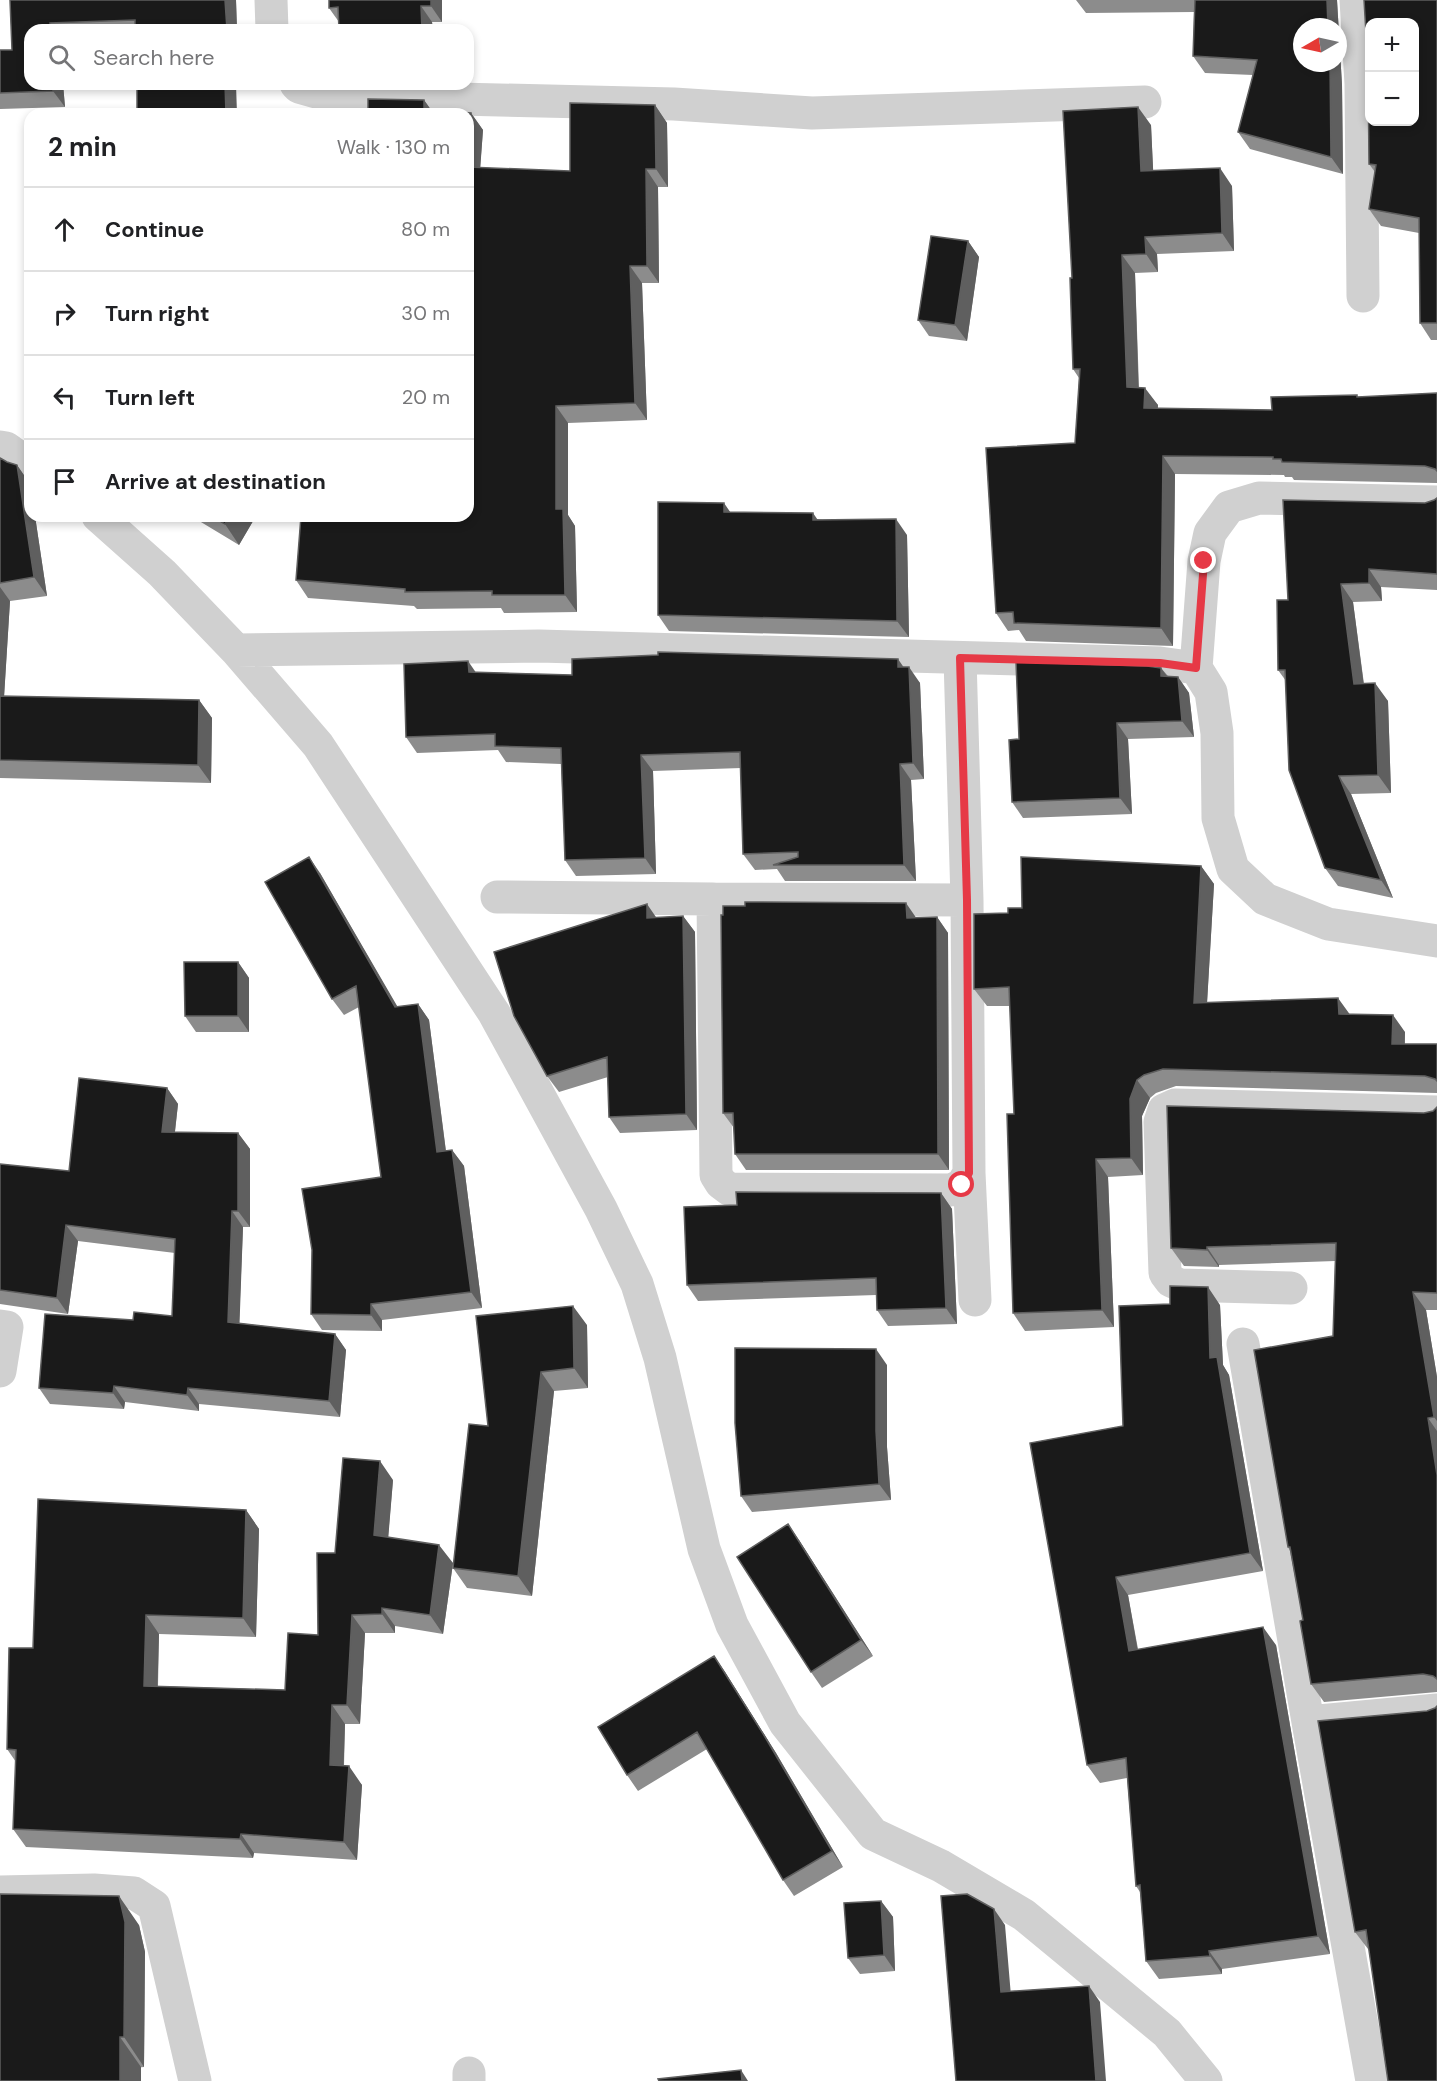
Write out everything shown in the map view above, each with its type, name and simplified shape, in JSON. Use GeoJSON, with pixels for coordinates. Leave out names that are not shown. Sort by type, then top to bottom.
{"type":"FeatureCollection","features":[{"type":"Feature","properties":{"kind":"street"},"geometry":{"type":"LineString","coordinates":[[271,0],[272,24]]}},
{"type":"Feature","properties":{"kind":"street"},"geometry":{"type":"LineString","coordinates":[[1356,0],[1361,84],[1363,296]]}},
{"type":"Feature","properties":{"kind":"street"},"geometry":{"type":"LineString","coordinates":[[310,90],[331,96],[674,104],[812,113],[1145,102]]}},
{"type":"Feature","properties":{"kind":"street"},"geometry":{"type":"LineString","coordinates":[[0,447],[6,448],[24,461]]}},
{"type":"Feature","properties":{"kind":"street"},"geometry":{"type":"LineString","coordinates":[[1437,502],[1259,498],[1229,507],[1210,533],[1204,561],[1196,668],[1211,692],[1217,733],[1218,818],[1233,869],[1265,899],[1328,924],[1437,941]]}},
{"type":"Feature","properties":{"kind":"street"},"geometry":{"type":"LineString","coordinates":[[105,522],[162,573],[236,650],[318,745],[488,1004],[601,1209],[640,1294],[660,1358],[704,1549],[732,1625],[785,1723],[873,1834],[941,1866],[1024,1916],[1167,2033],[1206,2081]]}},
{"type":"Feature","properties":{"kind":"street"},"geometry":{"type":"LineString","coordinates":[[236,650],[538,646],[1160,663],[1196,668]]}},
{"type":"Feature","properties":{"kind":"street"},"geometry":{"type":"LineString","coordinates":[[960,658],[967,900],[969,1173],[975,1300]]}},
{"type":"Feature","properties":{"kind":"street"},"geometry":{"type":"LineString","coordinates":[[497,897],[967,900]]}},
{"type":"Feature","properties":{"kind":"street"},"geometry":{"type":"LineString","coordinates":[[713,899],[716,1175],[721,1183],[729,1189],[951,1190],[962,1185],[969,1173]]}},
{"type":"Feature","properties":{"kind":"street"},"geometry":{"type":"LineString","coordinates":[[1291,1288],[1180,1285],[1171,1281],[1164,1273],[1160,1122],[1164,1110],[1175,1105],[1437,1112]]}},
{"type":"Feature","properties":{"kind":"street"},"geometry":{"type":"LineString","coordinates":[[0,1326],[7,1327],[0,1371]]}},
{"type":"Feature","properties":{"kind":"street"},"geometry":{"type":"LineString","coordinates":[[1243,1344],[1372,2081]]}},
{"type":"Feature","properties":{"kind":"street"},"geometry":{"type":"LineString","coordinates":[[1308,1722],[1437,1710]]}},
{"type":"Feature","properties":{"kind":"street"},"geometry":{"type":"LineString","coordinates":[[0,1892],[94,1890],[134,1893],[154,1906],[195,2081]]}},
{"type":"Feature","properties":{"kind":"building"},"geometry":{"type":"Polygon","coordinates":[[[10,0],[225,0],[227,24],[135,24],[135,20],[24,24],[24,90],[53,91],[0,93],[0,50],[12,50],[10,0]]]}},
{"type":"Feature","properties":{"kind":"building"},"geometry":{"type":"Polygon","coordinates":[[[329,0],[431,0],[431,6],[421,6],[422,24],[339,24],[338,7],[329,8],[329,0]]]}},
{"type":"Feature","properties":{"kind":"building"},"geometry":{"type":"Polygon","coordinates":[[[1195,0],[1327,0],[1328,18],[1293,18],[1293,72],[1330,72],[1331,157],[1238,132],[1257,60],[1193,56],[1195,0]]]}},
{"type":"Feature","properties":{"kind":"building"},"geometry":{"type":"Polygon","coordinates":[[[1364,0],[1437,0],[1437,323],[1420,323],[1419,218],[1369,209],[1376,165],[1369,164],[1369,126],[1419,126],[1419,18],[1365,18],[1364,0]]]}},
{"type":"Feature","properties":{"kind":"building"},"geometry":{"type":"Polygon","coordinates":[[[137,90],[225,90],[226,108],[137,108],[137,90]]]}},
{"type":"Feature","properties":{"kind":"building"},"geometry":{"type":"Polygon","coordinates":[[[368,99],[424,100],[424,108],[368,108],[368,99]]]}},
{"type":"Feature","properties":{"kind":"building"},"geometry":{"type":"Polygon","coordinates":[[[570,103],[655,105],[656,169],[646,169],[647,266],[630,266],[635,403],[556,406],[556,509],[563,509],[565,595],[492,595],[492,591],[405,592],[405,589],[296,580],[301,522],[474,522],[474,167],[570,171],[570,103]]]}},
{"type":"Feature","properties":{"kind":"building"},"geometry":{"type":"Polygon","coordinates":[[[1138,107],[1141,171],[1220,168],[1222,233],[1145,237],[1146,254],[1122,255],[1127,387],[1145,388],[1144,408],[1272,410],[1271,397],[1357,395],[1357,397],[1437,393],[1437,471],[1425,466],[1282,462],[1281,459],[1273,459],[1273,457],[1163,456],[1161,628],[1014,623],[1013,612],[996,613],[986,448],[1075,443],[1080,369],[1073,369],[1070,278],[1072,278],[1063,111],[1138,107]]]}},
{"type":"Feature","properties":{"kind":"building"},"geometry":{"type":"Polygon","coordinates":[[[931,236],[968,241],[955,325],[918,320],[931,236]]]}},
{"type":"Feature","properties":{"kind":"building"},"geometry":{"type":"Polygon","coordinates":[[[0,458],[17,465],[34,577],[0,583],[0,458]]]}},
{"type":"Feature","properties":{"kind":"building"},"geometry":{"type":"Polygon","coordinates":[[[1437,498],[1437,574],[1369,569],[1369,583],[1341,584],[1354,684],[1375,683],[1378,775],[1339,776],[1381,880],[1325,868],[1289,770],[1285,670],[1278,670],[1277,600],[1288,600],[1283,500],[1425,503],[1437,498]]]}},
{"type":"Feature","properties":{"kind":"building"},"geometry":{"type":"Polygon","coordinates":[[[658,502],[724,503],[724,512],[813,513],[813,520],[896,519],[897,621],[658,615],[658,502]]]}},
{"type":"Feature","properties":{"kind":"building"},"geometry":{"type":"Polygon","coordinates":[[[658,652],[898,659],[898,667],[909,667],[913,763],[900,764],[904,865],[773,865],[798,857],[798,852],[743,854],[740,752],[641,755],[645,858],[565,860],[561,748],[495,746],[495,734],[406,737],[404,664],[468,661],[469,672],[572,675],[572,659],[658,655],[658,652]]]}},
{"type":"Feature","properties":{"kind":"building"},"geometry":{"type":"Polygon","coordinates":[[[1016,662],[1161,668],[1161,676],[1178,677],[1182,721],[1117,723],[1120,798],[1012,802],[1009,740],[1019,739],[1016,662]]]}},
{"type":"Feature","properties":{"kind":"building"},"geometry":{"type":"Polygon","coordinates":[[[0,696],[199,700],[198,765],[0,760],[0,696]]]}},
{"type":"Feature","properties":{"kind":"building"},"geometry":{"type":"Polygon","coordinates":[[[309,857],[395,1007],[418,1004],[437,1152],[452,1150],[471,1292],[371,1304],[371,1315],[311,1314],[312,1250],[302,1189],[381,1177],[356,986],[332,999],[265,882],[309,857]]]}},
{"type":"Feature","properties":{"kind":"building"},"geometry":{"type":"Polygon","coordinates":[[[1021,857],[1201,866],[1194,1003],[1338,998],[1339,1014],[1393,1015],[1392,1044],[1437,1044],[1437,1081],[1425,1076],[1163,1069],[1144,1075],[1137,1080],[1130,1099],[1131,1158],[1096,1159],[1102,1310],[1013,1313],[1007,1114],[1014,1114],[1009,987],[974,989],[974,914],[1008,913],[1008,908],[1022,908],[1021,857]]]}},
{"type":"Feature","properties":{"kind":"building"},"geometry":{"type":"Polygon","coordinates":[[[745,902],[906,903],[907,918],[937,917],[938,1154],[735,1154],[733,1113],[723,1113],[721,915],[723,915],[723,906],[745,906],[745,902]]]}},
{"type":"Feature","properties":{"kind":"building"},"geometry":{"type":"Polygon","coordinates":[[[647,904],[647,918],[683,916],[686,1114],[609,1117],[607,1057],[547,1076],[514,1016],[494,952],[647,904]]]}},
{"type":"Feature","properties":{"kind":"building"},"geometry":{"type":"Polygon","coordinates":[[[184,962],[238,962],[238,1016],[185,1016],[184,962]]]}},
{"type":"Feature","properties":{"kind":"building"},"geometry":{"type":"Polygon","coordinates":[[[79,1078],[167,1088],[162,1132],[238,1133],[238,1211],[232,1211],[228,1322],[335,1334],[329,1401],[188,1388],[187,1395],[114,1386],[113,1393],[39,1388],[45,1314],[133,1320],[134,1312],[172,1316],[175,1239],[66,1225],[57,1298],[0,1290],[0,1164],[69,1171],[79,1078]]]}},
{"type":"Feature","properties":{"kind":"building"},"geometry":{"type":"Polygon","coordinates":[[[1167,1106],[1424,1113],[1433,1111],[1437,1107],[1437,1293],[1413,1292],[1434,1417],[1428,1418],[1437,1475],[1437,1679],[1423,1674],[1311,1684],[1300,1621],[1303,1620],[1254,1350],[1333,1336],[1336,1243],[1207,1247],[1207,1250],[1171,1248],[1167,1106]]]}},
{"type":"Feature","properties":{"kind":"building"},"geometry":{"type":"Polygon","coordinates":[[[736,1192],[941,1193],[946,1308],[877,1310],[876,1278],[687,1285],[684,1207],[737,1205],[736,1192]]]}},
{"type":"Feature","properties":{"kind":"building"},"geometry":{"type":"Polygon","coordinates":[[[1170,1286],[1208,1287],[1210,1358],[1217,1357],[1250,1553],[1116,1577],[1129,1651],[1263,1627],[1318,1936],[1209,1951],[1210,1956],[1146,1961],[1140,1885],[1136,1886],[1126,1758],[1087,1765],[1030,1443],[1123,1426],[1119,1306],[1170,1304],[1170,1286]]]}},
{"type":"Feature","properties":{"kind":"building"},"geometry":{"type":"Polygon","coordinates":[[[573,1306],[574,1368],[541,1372],[518,1576],[453,1568],[469,1424],[488,1426],[476,1316],[573,1306]]]}},
{"type":"Feature","properties":{"kind":"building"},"geometry":{"type":"Polygon","coordinates":[[[735,1348],[876,1349],[876,1431],[879,1484],[741,1496],[735,1423],[735,1348]]]}},
{"type":"Feature","properties":{"kind":"building"},"geometry":{"type":"Polygon","coordinates":[[[343,1458],[380,1461],[374,1535],[439,1545],[430,1615],[382,1608],[382,1614],[352,1615],[347,1705],[332,1705],[330,1765],[349,1766],[344,1842],[241,1834],[240,1839],[13,1829],[16,1750],[7,1749],[9,1648],[33,1648],[38,1499],[246,1510],[243,1618],[146,1615],[144,1686],[285,1690],[288,1633],[318,1635],[317,1553],[335,1553],[343,1458]]]}},
{"type":"Feature","properties":{"kind":"building"},"geometry":{"type":"Polygon","coordinates":[[[788,1524],[861,1640],[811,1672],[737,1557],[788,1524]]]}},
{"type":"Feature","properties":{"kind":"building"},"geometry":{"type":"Polygon","coordinates":[[[714,1656],[832,1851],[783,1880],[697,1732],[627,1775],[598,1727],[714,1656]]]}},
{"type":"Feature","properties":{"kind":"building"},"geometry":{"type":"Polygon","coordinates":[[[1437,1706],[1437,2081],[1388,2081],[1366,1930],[1355,1932],[1318,1721],[1427,1711],[1437,1706]]]}},
{"type":"Feature","properties":{"kind":"building"},"geometry":{"type":"Polygon","coordinates":[[[0,1894],[119,1896],[125,1922],[124,2037],[120,2037],[120,2081],[0,2081],[0,1894]]]}},
{"type":"Feature","properties":{"kind":"building"},"geometry":{"type":"Polygon","coordinates":[[[967,1894],[994,1909],[1001,1992],[1089,1986],[1096,2081],[956,2081],[941,1896],[967,1894]]]}},
{"type":"Feature","properties":{"kind":"building"},"geometry":{"type":"Polygon","coordinates":[[[881,1901],[884,1955],[848,1958],[844,1903],[881,1901]]]}},
{"type":"Feature","properties":{"kind":"building"},"geometry":{"type":"Polygon","coordinates":[[[741,2070],[742,2081],[659,2081],[658,2079],[741,2070]]]}},
{"type":"Feature","properties":{"kind":"route"},"geometry":{"type":"LineString","coordinates":[[962,1185],[969,1173],[967,900],[960,658],[1160,663],[1196,668],[1204,561]]}}]}
